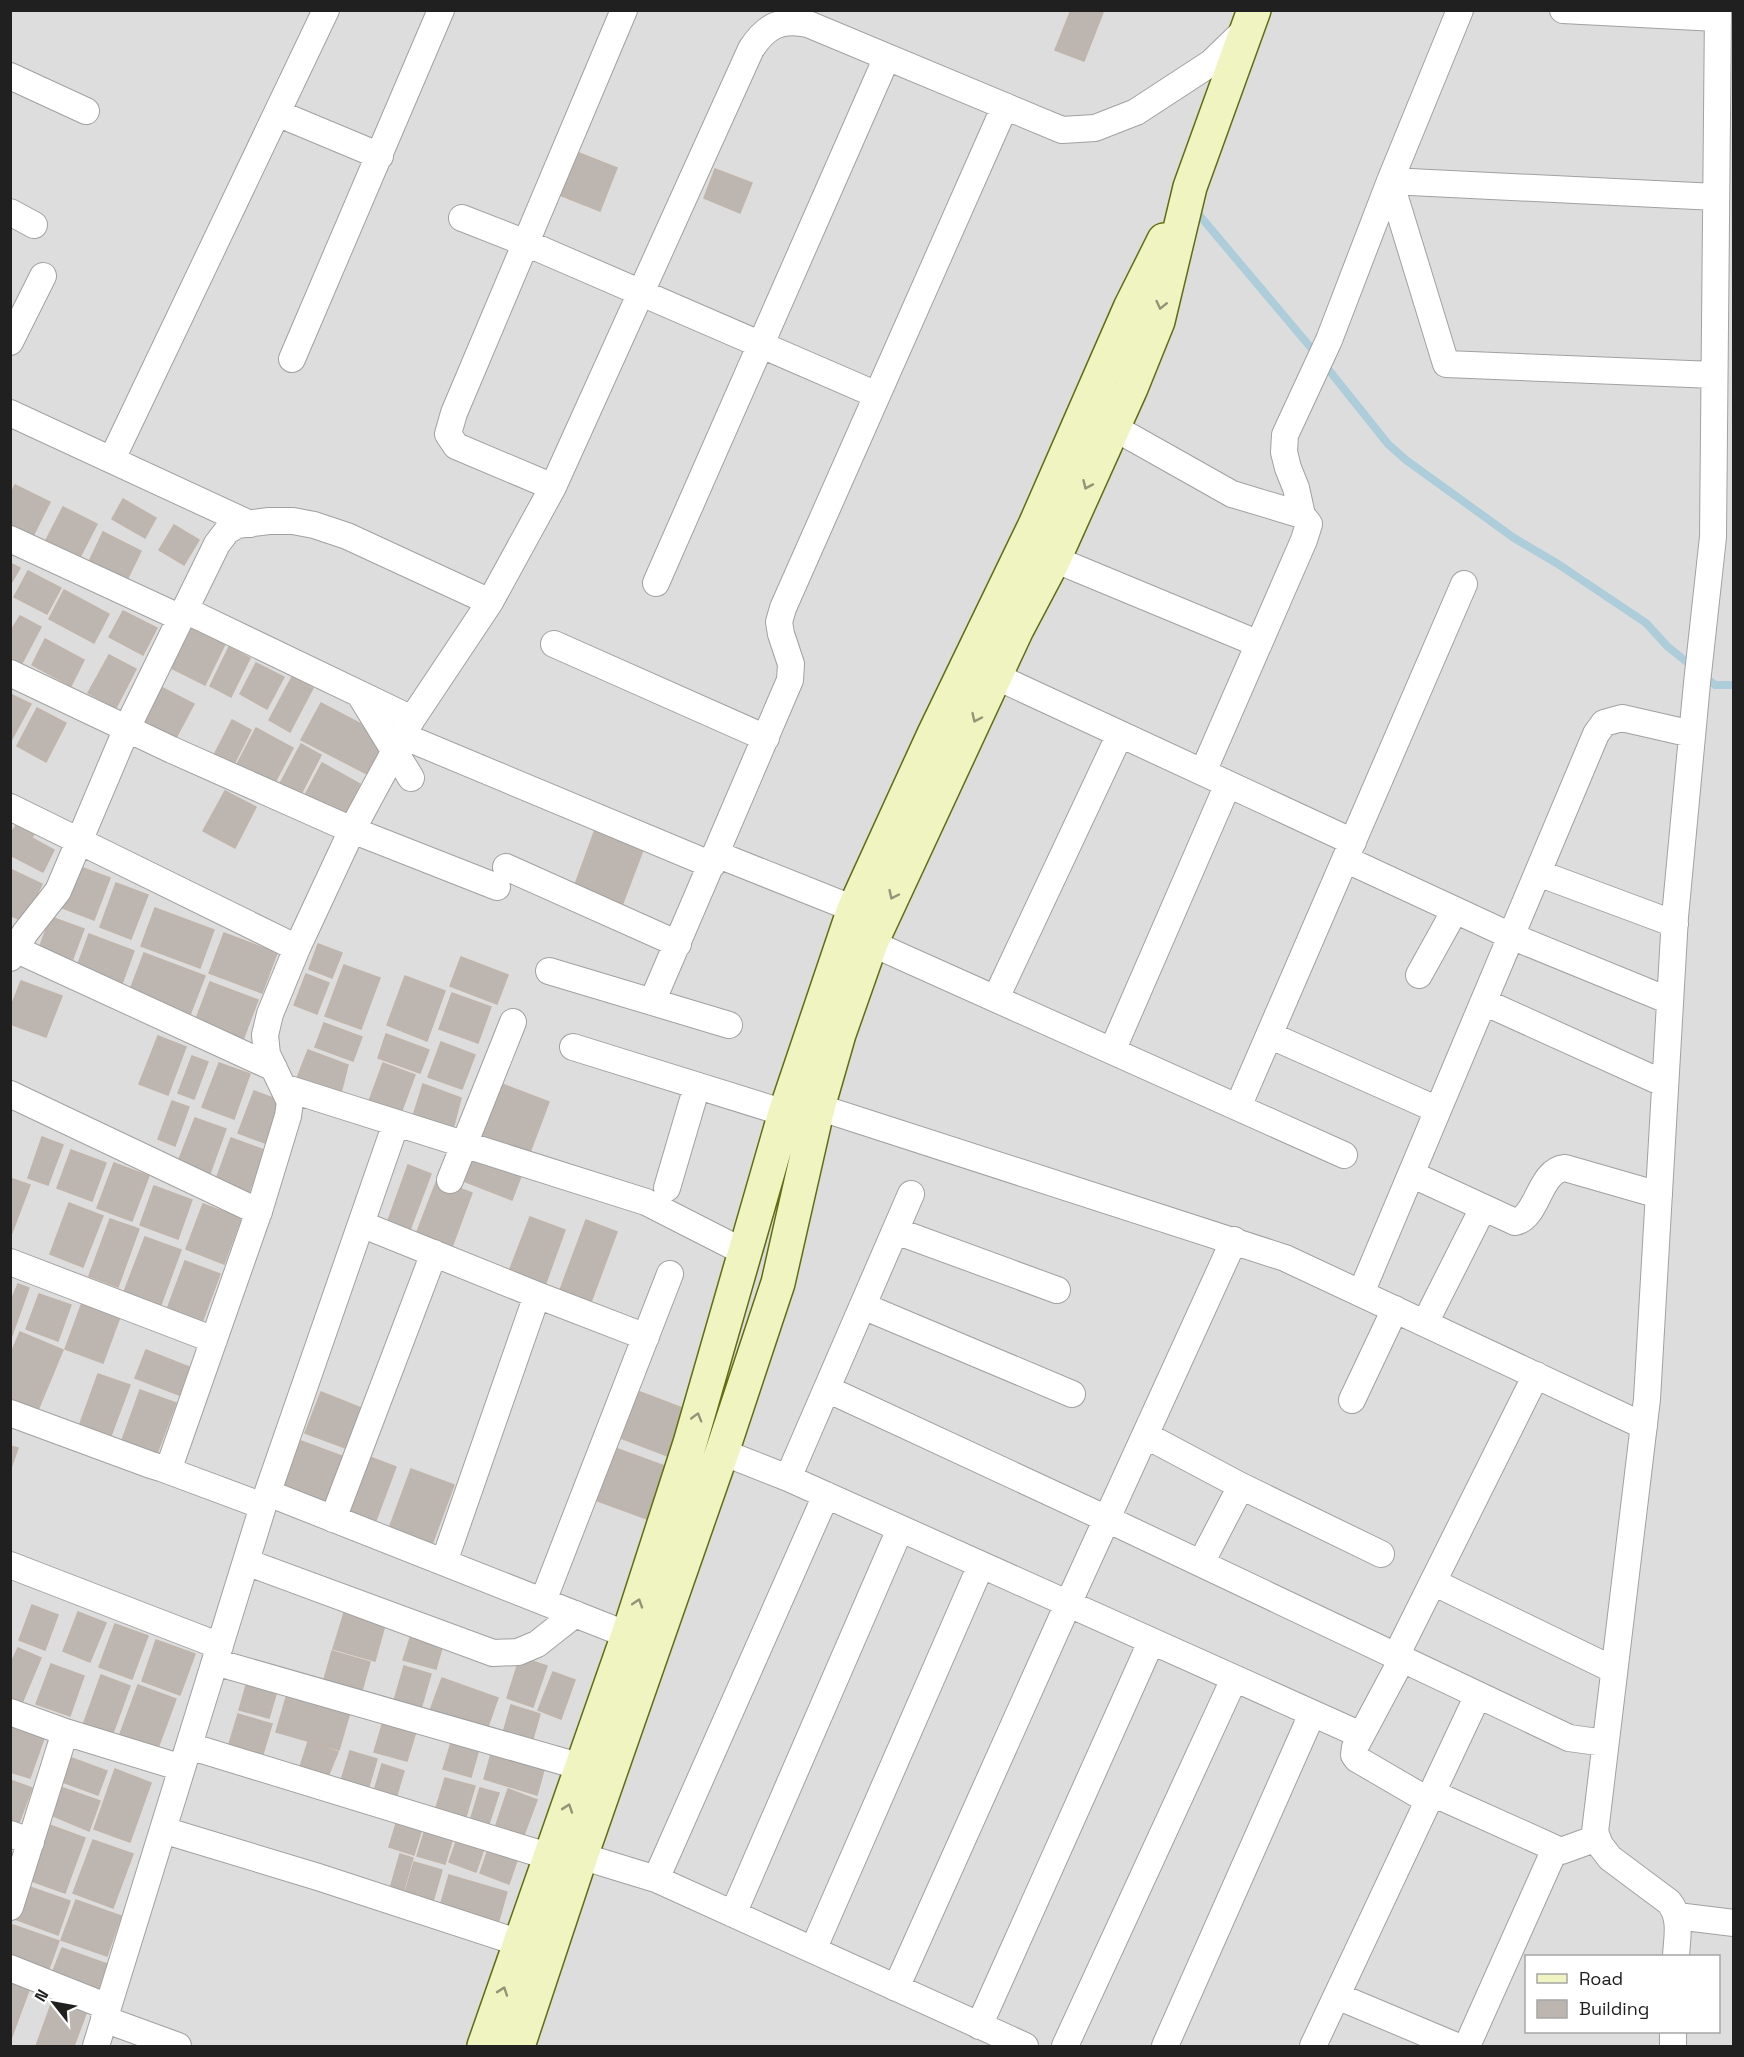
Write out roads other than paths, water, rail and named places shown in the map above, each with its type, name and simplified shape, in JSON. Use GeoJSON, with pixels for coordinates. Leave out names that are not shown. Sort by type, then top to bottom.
{"type":"FeatureCollection","features":[{"type":"Feature","properties":{"kind":"street"},"geometry":{"type":"LineString","coordinates":[[112,459],[326,10]]}},
{"type":"Feature","properties":{"kind":"street"},"geometry":{"type":"LineString","coordinates":[[292,359],[441,10]]}},
{"type":"Feature","properties":{"kind":"street"},"geometry":{"type":"LineString","coordinates":[[554,487],[456,446],[447,434],[624,10]]}},
{"type":"Feature","properties":{"kind":"street"},"geometry":{"type":"LineString","coordinates":[[1203,772],[1309,524],[1302,514],[1284,453],[1286,435],[1296,407],[1329,340],[1390,181],[1460,10]]}},
{"type":"Feature","properties":{"kind":"street"},"geometry":{"type":"LineString","coordinates":[[1563,10],[1718,14],[1713,537],[1675,924],[1648,1388],[1595,1832],[1600,1845],[1610,1858],[1669,1902],[1676,1910],[1676,1955]]}},
{"type":"Feature","properties":{"kind":"street"},"geometry":{"type":"LineString","coordinates":[[161,1468],[171,1462],[259,1212],[288,1116],[290,1102],[267,1054],[265,1035],[270,1014],[297,948],[352,830],[403,735],[490,602],[554,487],[751,49],[760,34],[775,25],[793,21],[808,24],[1062,130],[1095,128],[1136,112],[1211,63],[1250,19]]}},
{"type":"Feature","properties":{"kind":"street"},"geometry":{"type":"LineString","coordinates":[[484,2046],[520,1943],[569,1864],[582,1767],[628,1635],[690,1443],[746,1253],[840,1034],[871,943],[1017,629],[1054,558],[1158,321],[1190,187],[1250,19]]}},
{"type":"Feature","properties":{"kind":"street"},"geometry":{"type":"LineString","coordinates":[[656,583],[887,57]]}},
{"type":"Feature","properties":{"kind":"street"},"geometry":{"type":"LineString","coordinates":[[10,76],[86,111]]}},
{"type":"Feature","properties":{"kind":"street"},"geometry":{"type":"LineString","coordinates":[[652,1002],[790,680],[791,664],[779,622],[783,608],[1005,106]]}},
{"type":"Feature","properties":{"kind":"street"},"geometry":{"type":"LineString","coordinates":[[277,113],[380,156]]}},
{"type":"Feature","properties":{"kind":"street"},"geometry":{"type":"LineString","coordinates":[[1390,181],[1716,197]]}},
{"type":"Feature","properties":{"kind":"street"},"geometry":{"type":"LineString","coordinates":[[1390,181],[1446,364],[1714,375]]}},
{"type":"Feature","properties":{"kind":"street"},"geometry":{"type":"LineString","coordinates":[[518,2046],[569,1864],[722,1452],[778,1283],[806,1114],[854,909],[934,734],[1035,525],[1130,308],[1190,187]]}},
{"type":"Feature","properties":{"kind":"street"},"geometry":{"type":"LineString","coordinates":[[10,212],[34,225]]}},
{"type":"Feature","properties":{"kind":"street"},"geometry":{"type":"LineString","coordinates":[[462,218],[526,243],[877,395]]}},
{"type":"Feature","properties":{"kind":"street"},"geometry":{"type":"LineString","coordinates":[[10,342],[43,276]]}},
{"type":"Feature","properties":{"kind":"street"},"geometry":{"type":"LineString","coordinates":[[10,413],[250,524]]}},
{"type":"Feature","properties":{"kind":"street"},"geometry":{"type":"LineString","coordinates":[[1113,427],[1232,494],[1302,514]]}},
{"type":"Feature","properties":{"kind":"street"},"geometry":{"type":"LineString","coordinates":[[490,602],[347,536],[314,525],[269,520],[237,525],[227,531],[217,544],[127,728],[58,891],[15,941],[278,1078],[396,1123],[646,1202],[746,1253]]}},
{"type":"Feature","properties":{"kind":"street"},"geometry":{"type":"LineString","coordinates":[[10,539],[360,694],[403,735],[714,860],[854,909]]}},
{"type":"Feature","properties":{"kind":"street"},"geometry":{"type":"LineString","coordinates":[[1054,558],[1259,644]]}},
{"type":"Feature","properties":{"kind":"street"},"geometry":{"type":"LineString","coordinates":[[1238,1107],[1464,584]]}},
{"type":"Feature","properties":{"kind":"street"},"geometry":{"type":"LineString","coordinates":[[554,644],[766,738]]}},
{"type":"Feature","properties":{"kind":"street"},"geometry":{"type":"LineString","coordinates":[[10,673],[352,830],[501,877],[678,944]]}},
{"type":"Feature","properties":{"kind":"street"},"geometry":{"type":"LineString","coordinates":[[995,676],[1228,784],[1455,910],[1511,936],[1670,1001]]}},
{"type":"Feature","properties":{"kind":"street"},"geometry":{"type":"LineString","coordinates":[[360,694],[403,735],[411,778]]}},
{"type":"Feature","properties":{"kind":"street"},"geometry":{"type":"LineString","coordinates":[[1361,1293],[1596,734],[1604,723],[1622,718],[1692,734]]}},
{"type":"Feature","properties":{"kind":"street"},"geometry":{"type":"LineString","coordinates":[[996,998],[1120,734]]}},
{"type":"Feature","properties":{"kind":"street"},"geometry":{"type":"LineString","coordinates":[[1112,1051],[1228,784]]}},
{"type":"Feature","properties":{"kind":"street"},"geometry":{"type":"LineString","coordinates":[[10,807],[297,948]]}},
{"type":"Feature","properties":{"kind":"street"},"geometry":{"type":"LineString","coordinates":[[1538,873],[1675,924]]}},
{"type":"Feature","properties":{"kind":"street"},"geometry":{"type":"LineString","coordinates":[[1419,975],[1455,910]]}},
{"type":"Feature","properties":{"kind":"street"},"geometry":{"type":"LineString","coordinates":[[871,943],[1344,1155]]}},
{"type":"Feature","properties":{"kind":"street"},"geometry":{"type":"LineString","coordinates":[[549,972],[729,1025]]}},
{"type":"Feature","properties":{"kind":"street"},"geometry":{"type":"LineString","coordinates":[[1484,1002],[1665,1084]]}},
{"type":"Feature","properties":{"kind":"street"},"geometry":{"type":"LineString","coordinates":[[450,1180],[513,1022]]}},
{"type":"Feature","properties":{"kind":"street"},"geometry":{"type":"LineString","coordinates":[[1269,1035],[1438,1110]]}},
{"type":"Feature","properties":{"kind":"street"},"geometry":{"type":"LineString","coordinates":[[573,1047],[697,1086],[806,1114],[1285,1257],[1644,1425]]}},
{"type":"Feature","properties":{"kind":"street"},"geometry":{"type":"LineString","coordinates":[[667,1188],[697,1086]]}},
{"type":"Feature","properties":{"kind":"street"},"geometry":{"type":"LineString","coordinates":[[10,1094],[259,1212]]}},
{"type":"Feature","properties":{"kind":"street"},"geometry":{"type":"LineString","coordinates":[[96,2046],[266,1499],[396,1123]]}},
{"type":"Feature","properties":{"kind":"street"},"geometry":{"type":"LineString","coordinates":[[1411,1174],[1510,1221],[1520,1221],[1556,1169],[1565,1168],[1659,1195]]}},
{"type":"Feature","properties":{"kind":"street"},"geometry":{"type":"LineString","coordinates":[[788,1478],[911,1194]]}},
{"type":"Feature","properties":{"kind":"street"},"geometry":{"type":"LineString","coordinates":[[1425,1323],[1483,1208]]}},
{"type":"Feature","properties":{"kind":"street"},"geometry":{"type":"LineString","coordinates":[[361,1224],[646,1336]]}},
{"type":"Feature","properties":{"kind":"street"},"geometry":{"type":"LineString","coordinates":[[896,1231],[1057,1290]]}},
{"type":"Feature","properties":{"kind":"street"},"geometry":{"type":"LineString","coordinates":[[896,1988],[1234,1240]]}},
{"type":"Feature","properties":{"kind":"street"},"geometry":{"type":"LineString","coordinates":[[333,1519],[434,1253]]}},
{"type":"Feature","properties":{"kind":"street"},"geometry":{"type":"LineString","coordinates":[[10,1262],[214,1340]]}},
{"type":"Feature","properties":{"kind":"street"},"geometry":{"type":"LineString","coordinates":[[543,1601],[670,1274]]}},
{"type":"Feature","properties":{"kind":"street"},"geometry":{"type":"LineString","coordinates":[[444,1562],[537,1295]]}},
{"type":"Feature","properties":{"kind":"street"},"geometry":{"type":"LineString","coordinates":[[863,1306],[1072,1394]]}},
{"type":"Feature","properties":{"kind":"street"},"geometry":{"type":"LineString","coordinates":[[1352,1400],[1395,1309]]}},
{"type":"Feature","properties":{"kind":"street"},"geometry":{"type":"LineString","coordinates":[[1536,1375],[1433,1582],[1353,1751],[1357,1759],[1430,1797],[1555,1849],[1566,1851],[1597,1838]]}},
{"type":"Feature","properties":{"kind":"street"},"geometry":{"type":"LineString","coordinates":[[827,1389],[1569,1738],[1605,1743]]}},
{"type":"Feature","properties":{"kind":"street"},"geometry":{"type":"LineString","coordinates":[[10,1413],[161,1468],[333,1519],[628,1635]]}},
{"type":"Feature","properties":{"kind":"street"},"geometry":{"type":"LineString","coordinates":[[1145,1436],[1381,1554]]}},
{"type":"Feature","properties":{"kind":"street"},"geometry":{"type":"LineString","coordinates":[[722,1452],[788,1478],[1361,1736]]}},
{"type":"Feature","properties":{"kind":"street"},"geometry":{"type":"LineString","coordinates":[[1201,1563],[1241,1486]]}},
{"type":"Feature","properties":{"kind":"street"},"geometry":{"type":"LineString","coordinates":[[656,1879],[826,1495]]}},
{"type":"Feature","properties":{"kind":"street"},"geometry":{"type":"LineString","coordinates":[[733,1914],[900,1529]]}},
{"type":"Feature","properties":{"kind":"street"},"geometry":{"type":"LineString","coordinates":[[246,1562],[493,1653],[518,1652],[537,1644],[574,1614]]}},
{"type":"Feature","properties":{"kind":"street"},"geometry":{"type":"LineString","coordinates":[[10,1565],[217,1654],[582,1767]]}},
{"type":"Feature","properties":{"kind":"street"},"geometry":{"type":"LineString","coordinates":[[813,1950],[981,1565]]}},
{"type":"Feature","properties":{"kind":"street"},"geometry":{"type":"LineString","coordinates":[[1433,1582],[1614,1670]]}},
{"type":"Feature","properties":{"kind":"street"},"geometry":{"type":"LineString","coordinates":[[979,2026],[1151,1642]]}},
{"type":"Feature","properties":{"kind":"street"},"geometry":{"type":"LineString","coordinates":[[1065,2046],[1234,1679]]}},
{"type":"Feature","properties":{"kind":"street"},"geometry":{"type":"LineString","coordinates":[[1313,2046],[1478,1695]]}},
{"type":"Feature","properties":{"kind":"street"},"geometry":{"type":"LineString","coordinates":[[10,1712],[65,1732],[186,1757],[569,1864],[656,1879],[1025,2046]]}},
{"type":"Feature","properties":{"kind":"street"},"geometry":{"type":"LineString","coordinates":[[1165,2046],[1312,1714]]}},
{"type":"Feature","properties":{"kind":"street"},"geometry":{"type":"LineString","coordinates":[[10,1907],[21,1838],[65,1732]]}},
{"type":"Feature","properties":{"kind":"street"},"geometry":{"type":"LineString","coordinates":[[163,1830],[318,1876],[520,1943]]}},
{"type":"Feature","properties":{"kind":"street"},"geometry":{"type":"LineString","coordinates":[[1337,1996],[1469,2045],[1555,1849]]}},
{"type":"Feature","properties":{"kind":"street"},"geometry":{"type":"LineString","coordinates":[[1677,1916],[1734,1923]]}},
{"type":"Feature","properties":{"kind":"street"},"geometry":{"type":"LineString","coordinates":[[10,1968],[178,2046]]}},
{"type":"Feature","properties":{"kind":"waterway"},"geometry":{"type":"LineString","coordinates":[[1200,216],[1317,355]]}},
{"type":"Feature","properties":{"kind":"waterway"},"geometry":{"type":"LineString","coordinates":[[1324,364],[1388,444],[1406,460],[1514,538],[1558,564],[1646,623],[1667,646],[1694,668]]}},
{"type":"Feature","properties":{"kind":"waterway"},"geometry":{"type":"LineString","coordinates":[[1704,676],[1715,685],[1734,685]]}}]}
